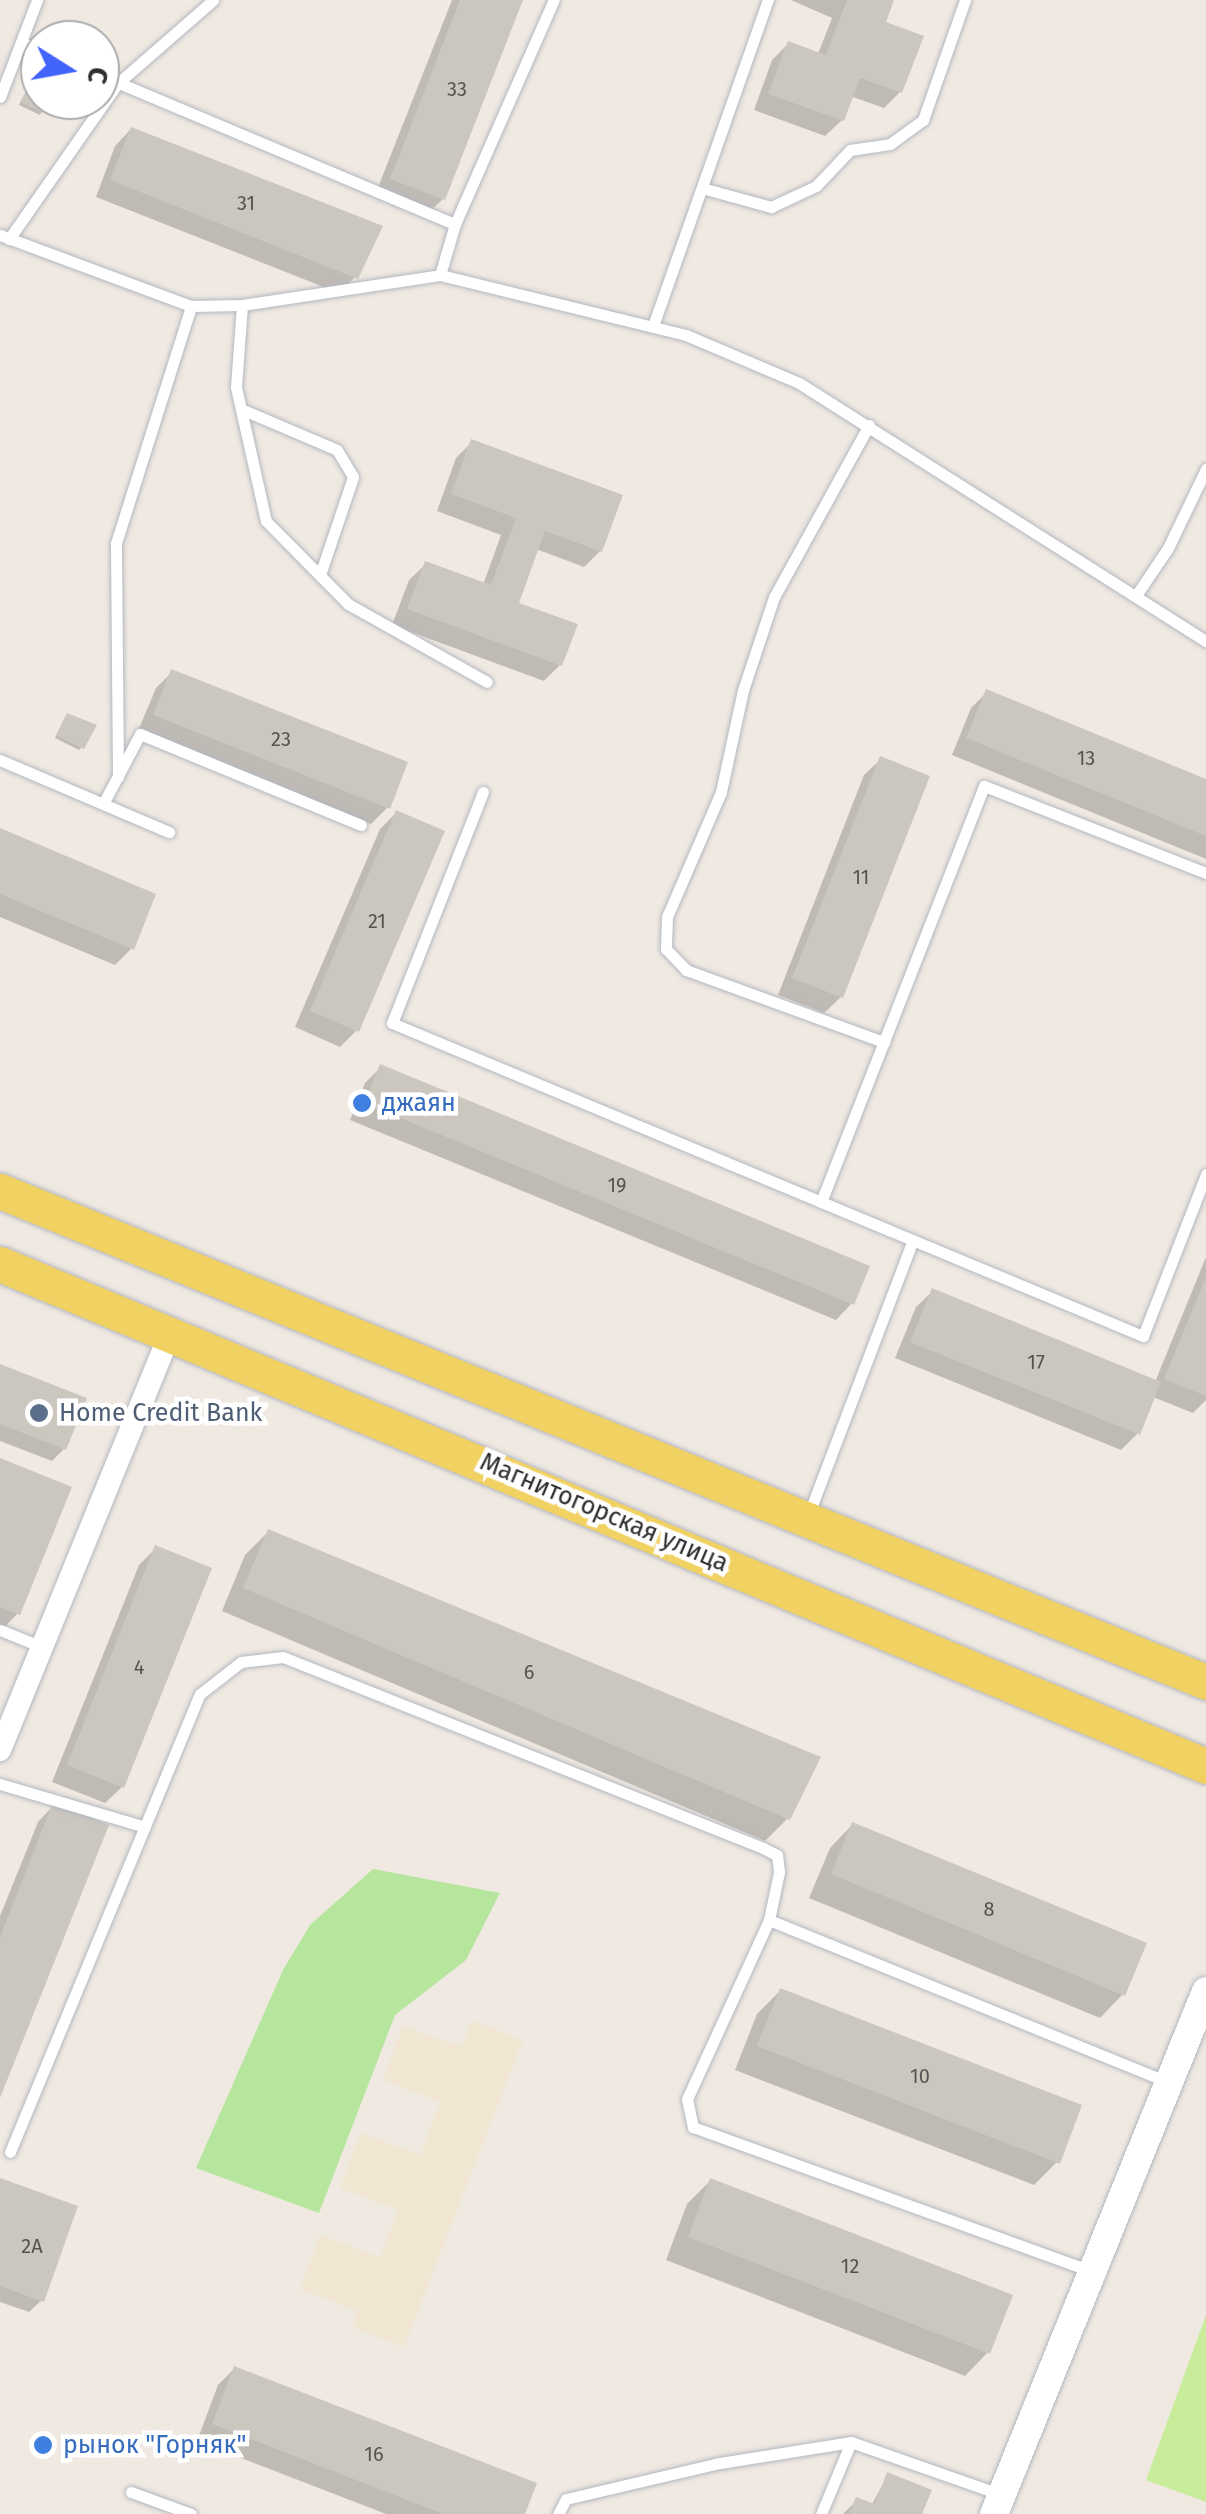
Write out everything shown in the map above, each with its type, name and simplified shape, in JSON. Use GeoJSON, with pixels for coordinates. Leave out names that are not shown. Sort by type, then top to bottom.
{"type":"FeatureCollection","features":[{"type":"Feature","properties":{"kind":"main road"},"geometry":{"type":"LineString","coordinates":[[0,1192],[1206,1682]]}},
{"type":"Feature","properties":{"kind":"main road","name":"Магнитогорская улица"},"geometry":{"type":"LineString","coordinates":[[0,1264],[1206,1766]]}},
{"type":"Feature","properties":{"kind":"street"},"geometry":{"type":"LineString","coordinates":[[0,1750],[171,1332]]}},
{"type":"Feature","properties":{"kind":"street"},"geometry":{"type":"LineString","coordinates":[[998,2504],[1206,1991]]}},
{"type":"Feature","properties":{"kind":"lane"},"geometry":{"type":"LineString","coordinates":[[120,81],[213,0]]}},
{"type":"Feature","properties":{"kind":"lane"},"geometry":{"type":"LineString","coordinates":[[440,275],[454,224],[554,0]]}},
{"type":"Feature","properties":{"kind":"lane"},"geometry":{"type":"LineString","coordinates":[[654,326],[768,0]]}},
{"type":"Feature","properties":{"kind":"lane"},"geometry":{"type":"LineString","coordinates":[[702,188],[771,207],[816,186],[850,150],[901,136],[923,120],[965,0]]}},
{"type":"Feature","properties":{"kind":"lane"},"geometry":{"type":"LineString","coordinates":[[0,97],[20,50]]}},
{"type":"Feature","properties":{"kind":"lane"},"geometry":{"type":"LineString","coordinates":[[120,84],[454,224]]}},
{"type":"Feature","properties":{"kind":"lane"},"geometry":{"type":"LineString","coordinates":[[91,120],[4,237],[191,306],[242,306],[440,275],[654,326],[800,383],[1206,642]]}},
{"type":"Feature","properties":{"kind":"lane"},"geometry":{"type":"LineString","coordinates":[[118,777],[116,543],[191,306]]}},
{"type":"Feature","properties":{"kind":"lane"},"geometry":{"type":"LineString","coordinates":[[242,306],[236,386],[266,522],[348,604],[487,682]]}},
{"type":"Feature","properties":{"kind":"lane"},"geometry":{"type":"LineString","coordinates":[[241,409],[337,450],[353,477],[320,576]]}},
{"type":"Feature","properties":{"kind":"lane"},"geometry":{"type":"LineString","coordinates":[[869,426],[774,597],[743,690],[722,792],[667,917],[666,949],[686,970],[884,1042]]}},
{"type":"Feature","properties":{"kind":"lane"},"geometry":{"type":"LineString","coordinates":[[1136,594],[1168,548],[1206,469]]}},
{"type":"Feature","properties":{"kind":"lane"},"geometry":{"type":"LineString","coordinates":[[103,804],[140,734],[361,825]]}},
{"type":"Feature","properties":{"kind":"lane"},"geometry":{"type":"LineString","coordinates":[[0,760],[169,832]]}},
{"type":"Feature","properties":{"kind":"lane"},"geometry":{"type":"LineString","coordinates":[[821,1202],[984,786],[1206,873]]}},
{"type":"Feature","properties":{"kind":"lane"},"geometry":{"type":"LineString","coordinates":[[483,792],[392,1024],[1143,1336],[1206,1174]]}},
{"type":"Feature","properties":{"kind":"lane"},"geometry":{"type":"LineString","coordinates":[[806,1520],[913,1240]]}},
{"type":"Feature","properties":{"kind":"lane"},"geometry":{"type":"LineString","coordinates":[[0,1630],[42,1647]]}},
{"type":"Feature","properties":{"kind":"lane"},"geometry":{"type":"LineString","coordinates":[[10,2152],[200,1694],[240,1662],[283,1657],[777,1856],[768,1920],[688,2099],[693,2127],[1094,2273]]}},
{"type":"Feature","properties":{"kind":"lane"},"geometry":{"type":"LineString","coordinates":[[0,1784],[145,1827]]}},
{"type":"Feature","properties":{"kind":"lane"},"geometry":{"type":"LineString","coordinates":[[768,1920],[1171,2083]]}},
{"type":"Feature","properties":{"kind":"lane"},"geometry":{"type":"LineString","coordinates":[[558,2514],[566,2499],[720,2463],[851,2442],[998,2504]]}},
{"type":"Feature","properties":{"kind":"lane"},"geometry":{"type":"LineString","coordinates":[[821,2514],[851,2442]]}},
{"type":"Feature","properties":{"kind":"lane"},"geometry":{"type":"LineString","coordinates":[[131,2492],[191,2514]]}},
{"type":"Feature","properties":{"kind":"shaded area"},"geometry":{"type":"Polygon","coordinates":[[[472,2021],[523,2040],[404,2347],[353,2327],[358,2311],[300,2289],[320,2235],[380,2257],[398,2210],[340,2188],[360,2133],[420,2155],[440,2102],[383,2080],[403,2026],[461,2047],[472,2021]]]}},
{"type":"Feature","properties":{"kind":"green space"},"geometry":{"type":"Polygon","coordinates":[[[373,1869],[500,1893],[466,1960],[395,2015],[319,2213],[196,2168],[283,1970],[310,1925],[373,1869]]]}},
{"type":"Feature","properties":{"kind":"green space"},"geometry":{"type":"Polygon","coordinates":[[[1206,2315],[1206,2502],[1146,2480],[1206,2315]]]}},
{"type":"Feature","properties":{"kind":"building"},"geometry":{"type":"Polygon","coordinates":[[[460,0],[523,0],[445,200],[390,179],[460,0]]]}},
{"type":"Feature","properties":{"kind":"building"},"geometry":{"type":"Polygon","coordinates":[[[847,0],[894,0],[886,22],[924,36],[902,93],[860,78],[844,121],[768,94],[788,41],[826,55],[847,0]]]}},
{"type":"Feature","properties":{"kind":"building"},"geometry":{"type":"Polygon","coordinates":[[[131,127],[383,226],[358,279],[110,180],[131,127]]]}},
{"type":"Feature","properties":{"kind":"building"},"geometry":{"type":"Polygon","coordinates":[[[471,439],[623,495],[602,552],[545,531],[519,603],[578,624],[562,666],[407,609],[425,561],[491,585],[516,518],[451,494],[471,439]]]}},
{"type":"Feature","properties":{"kind":"building"},"geometry":{"type":"Polygon","coordinates":[[[171,669],[408,762],[390,809],[153,715],[171,669]]]}},
{"type":"Feature","properties":{"kind":"building"},"geometry":{"type":"Polygon","coordinates":[[[986,689],[1206,779],[1206,836],[966,738],[986,689]]]}},
{"type":"Feature","properties":{"kind":"building"},"geometry":{"type":"Polygon","coordinates":[[[67,713],[97,725],[84,749],[56,735],[67,713]]]}},
{"type":"Feature","properties":{"kind":"building"},"geometry":{"type":"Polygon","coordinates":[[[880,756],[930,776],[843,998],[792,978],[880,756]]]}},
{"type":"Feature","properties":{"kind":"building"},"geometry":{"type":"Polygon","coordinates":[[[396,810],[445,831],[359,1032],[310,1011],[396,810]]]}},
{"type":"Feature","properties":{"kind":"building"},"geometry":{"type":"Polygon","coordinates":[[[0,828],[156,894],[134,950],[0,894],[0,828]]]}},
{"type":"Feature","properties":{"kind":"building"},"geometry":{"type":"Polygon","coordinates":[[[380,1064],[870,1266],[854,1305],[364,1103],[380,1064]]]}},
{"type":"Feature","properties":{"kind":"building"},"geometry":{"type":"Polygon","coordinates":[[[1206,1277],[1206,1396],[1164,1379],[1206,1277]]]}},
{"type":"Feature","properties":{"kind":"building"},"geometry":{"type":"Polygon","coordinates":[[[932,1288],[1161,1382],[1140,1435],[910,1342],[932,1288]]]}},
{"type":"Feature","properties":{"kind":"building"},"geometry":{"type":"Polygon","coordinates":[[[0,1364],[87,1398],[66,1450],[0,1424],[0,1364]]]}},
{"type":"Feature","properties":{"kind":"building"},"geometry":{"type":"Polygon","coordinates":[[[0,1458],[72,1487],[20,1615],[0,1607],[0,1458]]]}},
{"type":"Feature","properties":{"kind":"building"},"geometry":{"type":"Polygon","coordinates":[[[268,1529],[821,1757],[790,1820],[243,1588],[268,1529]]]}},
{"type":"Feature","properties":{"kind":"building"},"geometry":{"type":"Polygon","coordinates":[[[155,1545],[212,1568],[124,1788],[67,1765],[155,1545]]]}},
{"type":"Feature","properties":{"kind":"building"},"geometry":{"type":"Polygon","coordinates":[[[53,1802],[109,1825],[0,2098],[0,1937],[53,1802]]]}},
{"type":"Feature","properties":{"kind":"building"},"geometry":{"type":"Polygon","coordinates":[[[852,1822],[1147,1943],[1125,1996],[831,1874],[852,1822]]]}},
{"type":"Feature","properties":{"kind":"building"},"geometry":{"type":"Polygon","coordinates":[[[780,1988],[1082,2105],[1060,2164],[757,2046],[780,1988]]]}},
{"type":"Feature","properties":{"kind":"building"},"geometry":{"type":"Polygon","coordinates":[[[0,2178],[78,2206],[44,2302],[0,2286],[0,2178]]]}},
{"type":"Feature","properties":{"kind":"building"},"geometry":{"type":"Polygon","coordinates":[[[710,2178],[1013,2295],[990,2354],[688,2237],[710,2178]]]}},
{"type":"Feature","properties":{"kind":"building"},"geometry":{"type":"Polygon","coordinates":[[[234,2366],[537,2483],[525,2514],[443,2514],[212,2424],[234,2366]]]}},
{"type":"Feature","properties":{"kind":"building"},"geometry":{"type":"Polygon","coordinates":[[[887,2472],[932,2490],[922,2514],[849,2514],[856,2497],[875,2504],[887,2472]]]}},
{"type":"Feature","properties":{"kind":"place","name":"джаян"},"geometry":{"type":"Point","coordinates":[362,1103]}},
{"type":"Feature","properties":{"kind":"place","name":"Home Credit Bank"},"geometry":{"type":"Point","coordinates":[39,1413]}},
{"type":"Feature","properties":{"kind":"place","name":"рынок \"Горняк\""},"geometry":{"type":"Point","coordinates":[43,2445]}}]}
